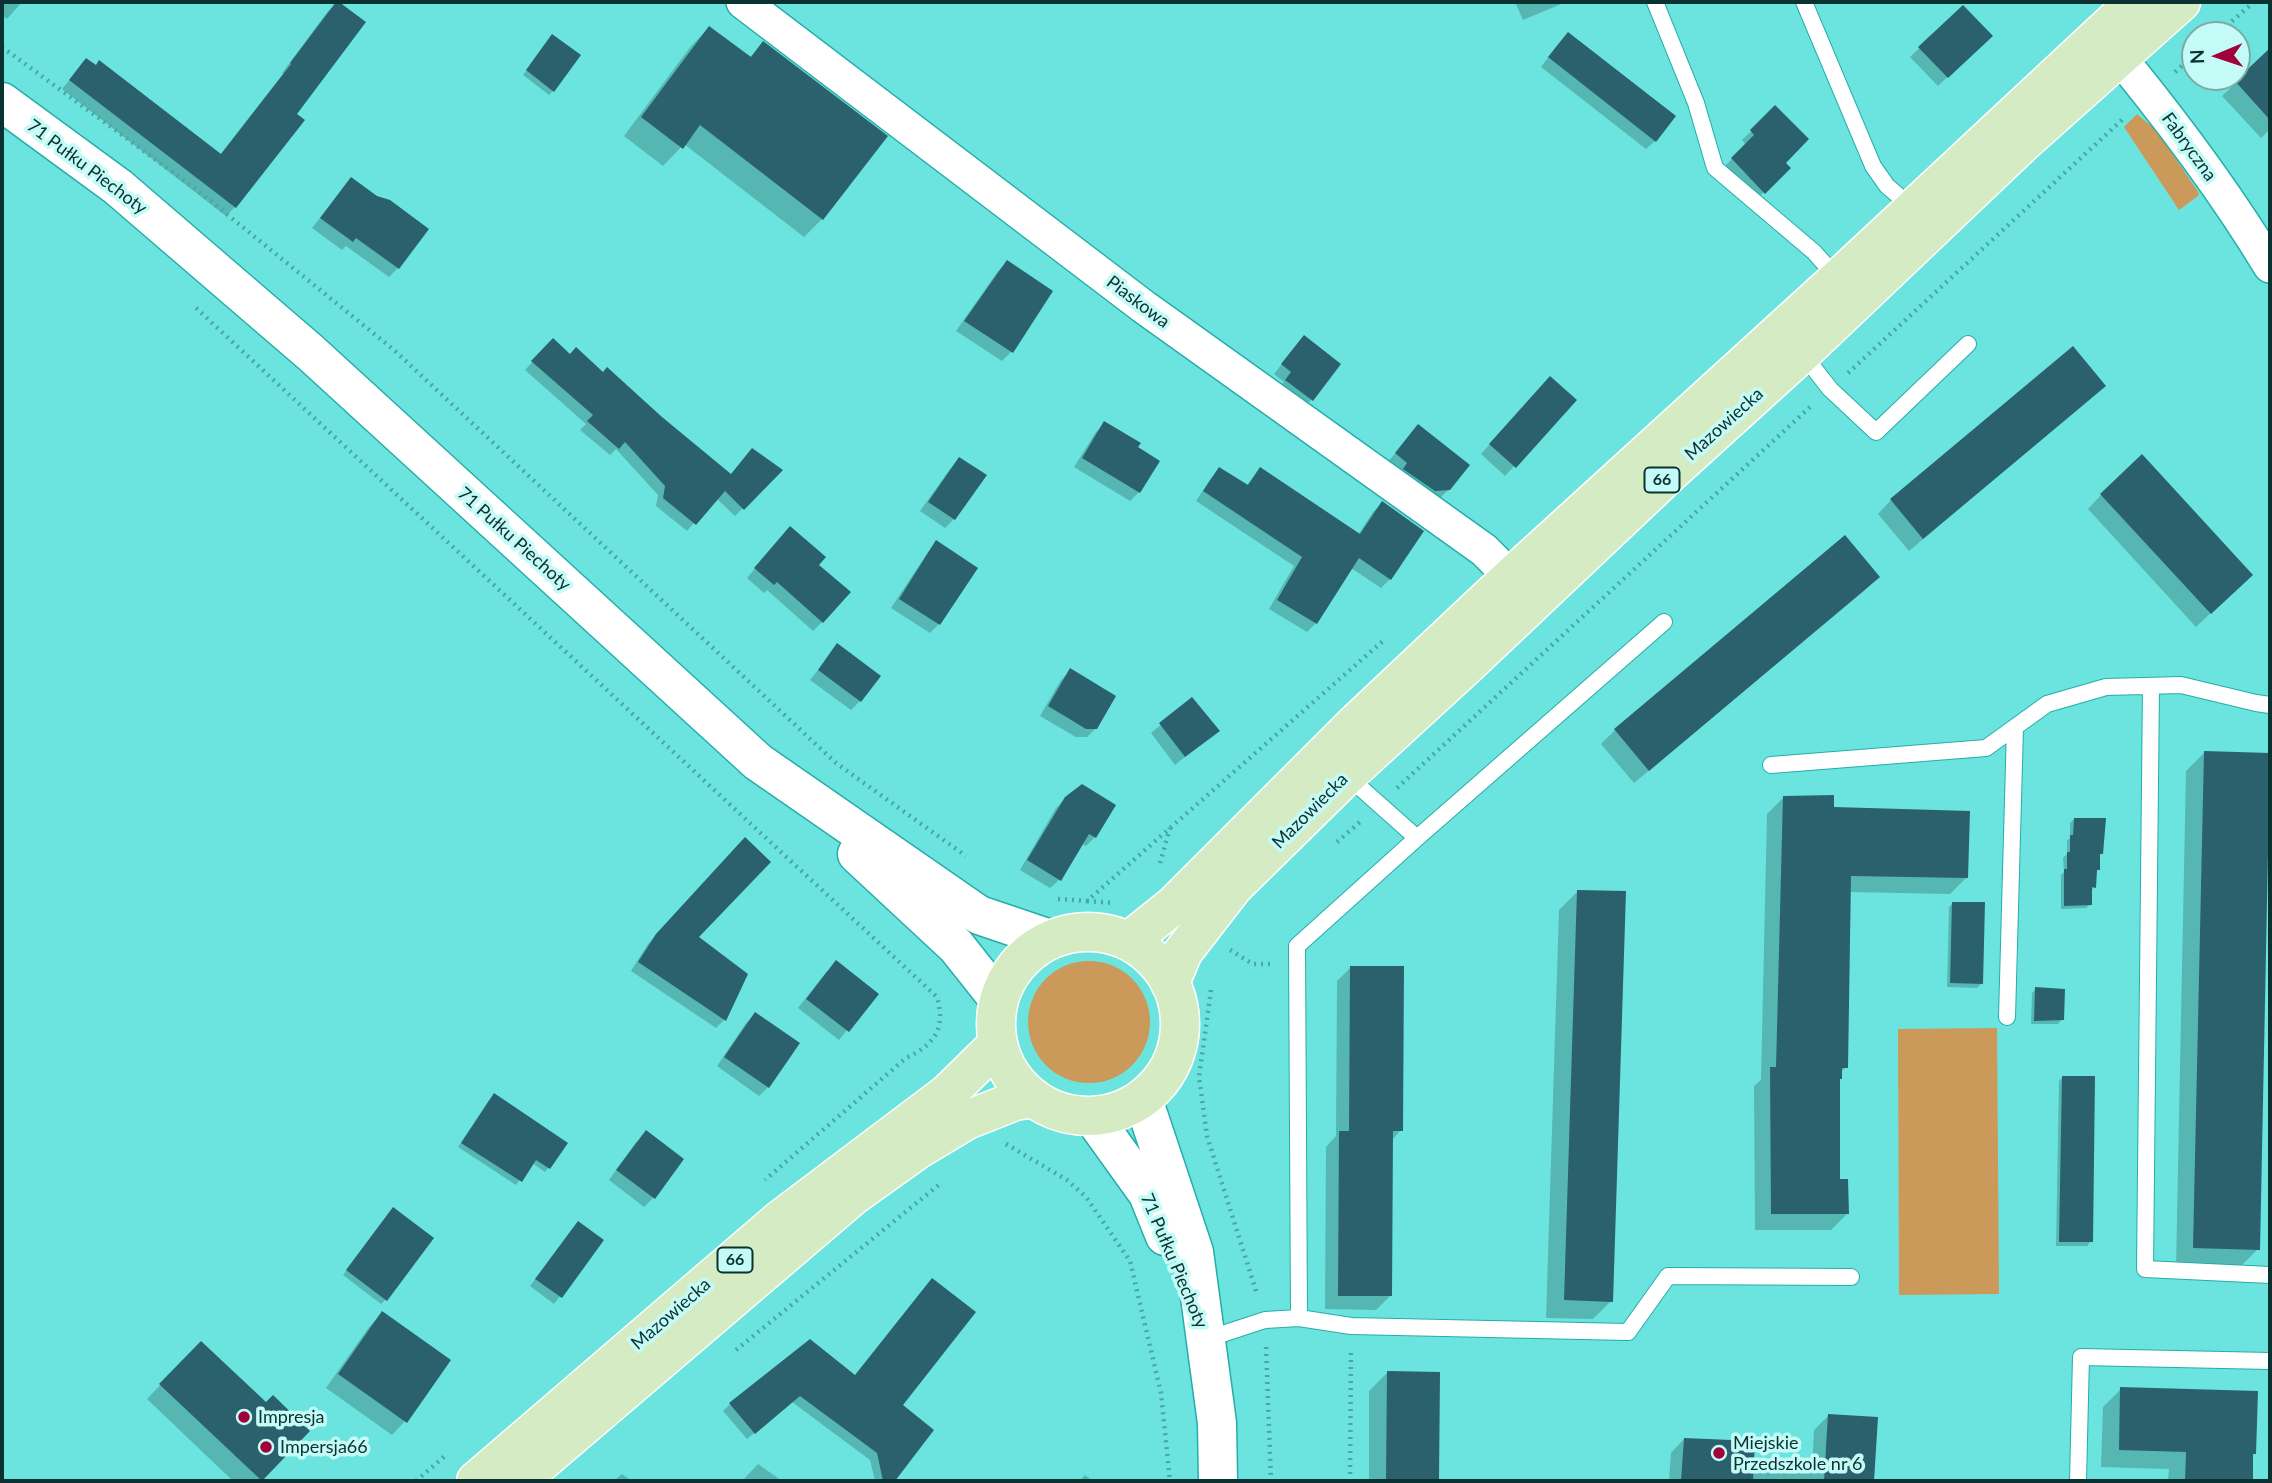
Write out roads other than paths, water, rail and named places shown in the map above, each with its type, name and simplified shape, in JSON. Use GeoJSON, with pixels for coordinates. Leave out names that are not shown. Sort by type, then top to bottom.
{"type":"FeatureCollection","features":[{"type":"Feature","properties":{"kind":"main road","name":"Mazowiecka"},"geometry":{"type":"LineString","coordinates":[[2110,46],[2135,2]]}},
{"type":"Feature","properties":{"kind":"main road","name":"Mazowiecka"},"geometry":{"type":"LineString","coordinates":[[1129,940],[1174,905],[1335,765],[2110,46],[2181,2]]}},
{"type":"Feature","properties":{"kind":"main road","name":"Mazowiecka"},"geometry":{"type":"LineString","coordinates":[[1170,983],[1183,952],[1335,765]]}},
{"type":"Feature","properties":{"kind":"main road"},"geometry":{"type":"LineString","coordinates":[[1076,932],[1103,932],[1129,940],[1160,966],[1177,1000],[1180,1019],[1175,1055],[1155,1087],[1141,1099],[1117,1111],[1092,1116],[1071,1115],[1051,1109],[1033,1098],[1005,1065],[998,1044],[996,1022],[999,1000],[1006,981],[1032,949],[1050,939],[1076,932]]}},
{"type":"Feature","properties":{"kind":"main road","name":"Mazowiecka"},"geometry":{"type":"LineString","coordinates":[[476,1481],[781,1219],[948,1093],[998,1044]]}},
{"type":"Feature","properties":{"kind":"main road","name":"Mazowiecka"},"geometry":{"type":"LineString","coordinates":[[519,1481],[854,1195],[917,1150],[967,1120],[1014,1101],[1033,1098]]}},
{"type":"Feature","properties":{"kind":"street","name":"Piaskowa"},"geometry":{"type":"LineString","coordinates":[[743,2],[1144,307],[1484,550],[1521,590]]}},
{"type":"Feature","properties":{"kind":"street","name":"Fabryczna"},"geometry":{"type":"LineString","coordinates":[[2110,46],[2150,93],[2245,224],[2270,265]]}},
{"type":"Feature","properties":{"kind":"street","name":"71 Pułku Piechoty"},"geometry":{"type":"LineString","coordinates":[[2,102],[118,187],[312,353],[758,762],[979,915],[1050,939]]}},
{"type":"Feature","properties":{"kind":"street"},"geometry":{"type":"LineString","coordinates":[[758,762],[956,946],[999,1000]]}},
{"type":"Feature","properties":{"kind":"street","name":"71 Pułku Piechoty"},"geometry":{"type":"LineString","coordinates":[[1141,1099],[1194,1252],[1217,1423],[1218,1481]]}},
{"type":"Feature","properties":{"kind":"street","name":"71 Pułku Piechoty"},"geometry":{"type":"LineString","coordinates":[[1092,1116],[1148,1194],[1207,1339]]}},
{"type":"Feature","properties":{"kind":"lane"},"geometry":{"type":"LineString","coordinates":[[1655,2],[1696,103],[1715,168],[1815,252],[1848,289]]}},
{"type":"Feature","properties":{"kind":"lane"},"geometry":{"type":"LineString","coordinates":[[1804,2],[1872,166],[1887,186],[1923,218]]}},
{"type":"Feature","properties":{"kind":"lane"},"geometry":{"type":"LineString","coordinates":[[1792,341],[1830,389],[1876,432],[1969,344]]}},
{"type":"Feature","properties":{"kind":"lane"},"geometry":{"type":"LineString","coordinates":[[1299,1318],[1297,946],[1664,622]]}},
{"type":"Feature","properties":{"kind":"lane"},"geometry":{"type":"LineString","coordinates":[[1771,765],[1986,748],[2047,704],[2106,687],[2181,685],[2270,705]]}},
{"type":"Feature","properties":{"kind":"lane"},"geometry":{"type":"LineString","coordinates":[[2151,686],[2145,1269],[2270,1275]]}},
{"type":"Feature","properties":{"kind":"lane"},"geometry":{"type":"LineString","coordinates":[[2007,1017],[2015,727]]}},
{"type":"Feature","properties":{"kind":"lane"},"geometry":{"type":"LineString","coordinates":[[1335,765],[1417,838]]}},
{"type":"Feature","properties":{"kind":"lane"},"geometry":{"type":"LineString","coordinates":[[1207,1339],[1265,1320],[1299,1318],[1351,1326],[1628,1332],[1668,1276],[1852,1277]]}},
{"type":"Feature","properties":{"kind":"lane"},"geometry":{"type":"LineString","coordinates":[[2078,1481],[2081,1357],[2270,1361]]}},
{"type":"Feature","properties":{"kind":"place","name":"Impresja"},"geometry":{"type":"Point","coordinates":[244,1417]}},
{"type":"Feature","properties":{"kind":"place","name":"Impersja66"},"geometry":{"type":"Point","coordinates":[266,1447]}},
{"type":"Feature","properties":{"kind":"place","name":"Miejskie Przedszkole nr 6"},"geometry":{"type":"Point","coordinates":[1719,1453]}}]}
